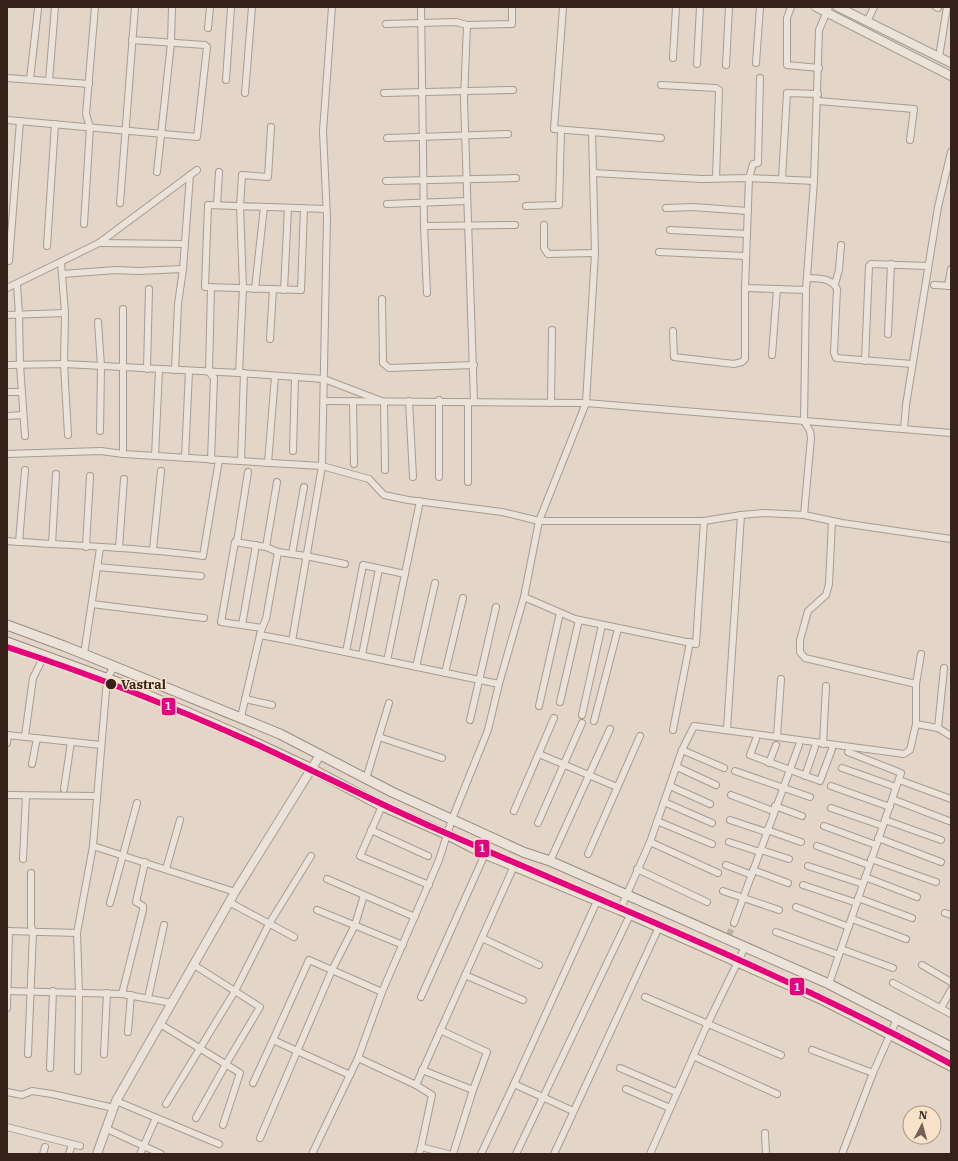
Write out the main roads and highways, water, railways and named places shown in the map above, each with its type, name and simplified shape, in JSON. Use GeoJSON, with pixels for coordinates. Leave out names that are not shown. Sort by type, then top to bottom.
{"type":"FeatureCollection","features":[{"type":"Feature","properties":{"kind":"main road"},"geometry":{"type":"LineString","coordinates":[[7,625],[241,717],[320,754],[366,779],[523,852],[550,861],[626,895],[728,937],[745,947],[829,984],[951,1047]]}},
{"type":"Feature","properties":{"kind":"main road"},"geometry":{"type":"LineString","coordinates":[[7,642],[107,679],[237,734],[312,769],[382,806],[448,835],[485,854],[620,910],[738,961],[823,1000],[951,1066]]}},
{"type":"Feature","properties":{"kind":"tunnel"},"geometry":{"type":"LineString","coordinates":[[729,935],[734,923]]}},
{"type":"Feature","properties":{"kind":"place","name":"Vastral"},"geometry":{"type":"Point","coordinates":[111,684]}}]}
